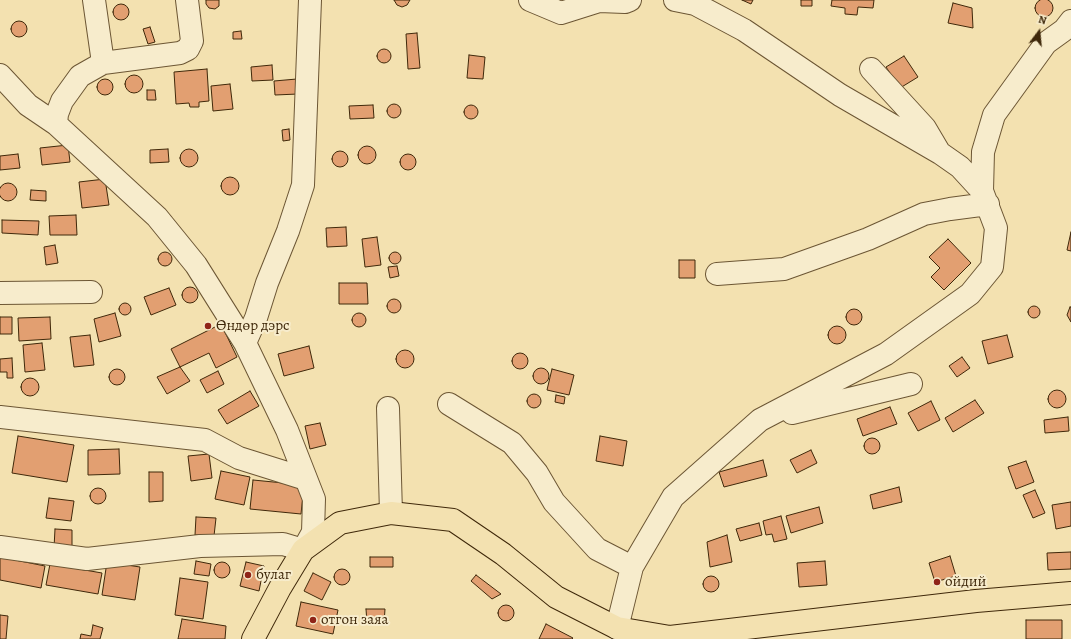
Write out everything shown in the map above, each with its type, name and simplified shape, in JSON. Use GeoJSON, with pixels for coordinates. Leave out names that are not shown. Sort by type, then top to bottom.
{"type":"FeatureCollection","features":[{"type":"Feature","properties":{"kind":"main road"},"geometry":{"type":"LineString","coordinates":[[253,639],[280,588],[303,550],[340,523],[391,513],[453,520],[503,554],[556,598],[617,628],[671,638],[976,601],[1071,593]]}},
{"type":"Feature","properties":{"kind":"street"},"geometry":{"type":"LineString","coordinates":[[94,0],[103,63]]}},
{"type":"Feature","properties":{"kind":"street"},"geometry":{"type":"LineString","coordinates":[[56,124],[57,114],[62,101],[80,76],[103,63],[180,53],[188,49],[192,40],[187,0]]}},
{"type":"Feature","properties":{"kind":"street"},"geometry":{"type":"LineString","coordinates":[[245,343],[256,318],[267,283],[288,231],[303,185],[310,0]]}},
{"type":"Feature","properties":{"kind":"street"},"geometry":{"type":"LineString","coordinates":[[530,0],[561,13],[599,1],[625,2],[630,0]]}},
{"type":"Feature","properties":{"kind":"street"},"geometry":{"type":"LineString","coordinates":[[617,628],[632,567],[673,497],[760,420],[886,354],[970,294],[992,267],[996,228],[985,198],[960,167],[940,153],[840,95],[744,30],[695,4],[675,0]]}},
{"type":"Feature","properties":{"kind":"street"},"geometry":{"type":"LineString","coordinates":[[985,198],[984,152],[994,115],[1046,43],[1064,30],[1071,21]]}},
{"type":"Feature","properties":{"kind":"street"},"geometry":{"type":"LineString","coordinates":[[871,69],[925,128],[940,153]]}},
{"type":"Feature","properties":{"kind":"street"},"geometry":{"type":"LineString","coordinates":[[0,75],[28,105],[56,124],[157,217],[196,265],[245,343],[287,430],[314,499],[314,532],[303,550],[283,544],[200,546],[87,559],[0,547]]}},
{"type":"Feature","properties":{"kind":"street"},"geometry":{"type":"LineString","coordinates":[[717,274],[784,269],[868,240],[924,214],[985,198]]}},
{"type":"Feature","properties":{"kind":"street"},"geometry":{"type":"LineString","coordinates":[[0,293],[91,292]]}},
{"type":"Feature","properties":{"kind":"street"},"geometry":{"type":"LineString","coordinates":[[760,420],[911,384]]}},
{"type":"Feature","properties":{"kind":"street"},"geometry":{"type":"LineString","coordinates":[[449,404],[512,443],[537,473],[554,502],[597,549],[632,567]]}},
{"type":"Feature","properties":{"kind":"street"},"geometry":{"type":"LineString","coordinates":[[388,408],[391,513]]}},
{"type":"Feature","properties":{"kind":"street"},"geometry":{"type":"LineString","coordinates":[[0,417],[205,440],[239,458],[306,479]]}},
{"type":"Feature","properties":{"kind":"building"},"geometry":{"type":"Polygon","coordinates":[[[1040,-1],[1048,-1],[1053,4],[1051,15],[1048,17],[1040,17],[1035,12],[1035,4],[1040,-1]]]}},
{"type":"Feature","properties":{"kind":"building"},"geometry":{"type":"Polygon","coordinates":[[[206,0],[219,0],[219,6],[215,9],[209,8],[206,4],[206,0]]]}},
{"type":"Feature","properties":{"kind":"building"},"geometry":{"type":"Polygon","coordinates":[[[394,0],[410,0],[407,5],[402,7],[397,5],[394,0]]]}},
{"type":"Feature","properties":{"kind":"building"},"geometry":{"type":"Polygon","coordinates":[[[742,0],[753,0],[751,4],[742,0]]]}},
{"type":"Feature","properties":{"kind":"building"},"geometry":{"type":"Polygon","coordinates":[[[801,0],[812,0],[812,6],[801,6],[801,0]]]}},
{"type":"Feature","properties":{"kind":"building"},"geometry":{"type":"Polygon","coordinates":[[[832,0],[874,0],[873,8],[858,7],[857,15],[845,14],[845,8],[831,6],[832,0]]]}},
{"type":"Feature","properties":{"kind":"building"},"geometry":{"type":"Polygon","coordinates":[[[953,3],[972,8],[973,28],[948,23],[953,3]]]}},
{"type":"Feature","properties":{"kind":"building"},"geometry":{"type":"Polygon","coordinates":[[[121,4],[128,9],[129,12],[124,19],[121,20],[114,15],[113,12],[118,5],[121,4]]]}},
{"type":"Feature","properties":{"kind":"building"},"geometry":{"type":"Polygon","coordinates":[[[19,21],[25,23],[27,29],[25,35],[19,37],[13,35],[11,29],[13,23],[19,21]]]}},
{"type":"Feature","properties":{"kind":"building"},"geometry":{"type":"Polygon","coordinates":[[[150,27],[155,42],[148,44],[143,29],[150,27]]]}},
{"type":"Feature","properties":{"kind":"building"},"geometry":{"type":"Polygon","coordinates":[[[241,31],[242,39],[233,39],[233,32],[241,31]]]}},
{"type":"Feature","properties":{"kind":"building"},"geometry":{"type":"Polygon","coordinates":[[[417,33],[420,68],[408,69],[406,34],[417,33]]]}},
{"type":"Feature","properties":{"kind":"building"},"geometry":{"type":"Polygon","coordinates":[[[384,49],[389,51],[391,56],[389,61],[384,63],[379,61],[377,56],[379,51],[384,49]]]}},
{"type":"Feature","properties":{"kind":"building"},"geometry":{"type":"Polygon","coordinates":[[[469,55],[485,57],[483,79],[467,78],[469,55]]]}},
{"type":"Feature","properties":{"kind":"building"},"geometry":{"type":"Polygon","coordinates":[[[904,56],[918,77],[900,88],[886,67],[904,56]]]}},
{"type":"Feature","properties":{"kind":"building"},"geometry":{"type":"Polygon","coordinates":[[[272,65],[273,80],[252,81],[251,67],[272,65]]]}},
{"type":"Feature","properties":{"kind":"building"},"geometry":{"type":"Polygon","coordinates":[[[207,69],[209,101],[199,102],[199,107],[190,107],[189,103],[176,104],[174,72],[207,69]]]}},
{"type":"Feature","properties":{"kind":"building"},"geometry":{"type":"Polygon","coordinates":[[[130,75],[138,75],[143,80],[141,91],[138,93],[130,93],[125,88],[125,80],[130,75]]]}},
{"type":"Feature","properties":{"kind":"building"},"geometry":{"type":"Polygon","coordinates":[[[105,79],[111,81],[113,87],[111,93],[105,95],[99,93],[97,87],[99,81],[105,79]]]}},
{"type":"Feature","properties":{"kind":"building"},"geometry":{"type":"Polygon","coordinates":[[[297,79],[298,94],[275,95],[274,81],[297,79]]]}},
{"type":"Feature","properties":{"kind":"building"},"geometry":{"type":"Polygon","coordinates":[[[230,84],[233,109],[213,111],[211,86],[230,84]]]}},
{"type":"Feature","properties":{"kind":"building"},"geometry":{"type":"Polygon","coordinates":[[[147,90],[155,90],[156,100],[147,100],[147,90]]]}},
{"type":"Feature","properties":{"kind":"building"},"geometry":{"type":"Polygon","coordinates":[[[391,104],[397,104],[401,108],[401,114],[397,118],[391,118],[387,114],[387,108],[391,104]]]}},
{"type":"Feature","properties":{"kind":"building"},"geometry":{"type":"Polygon","coordinates":[[[373,105],[374,118],[350,119],[349,106],[373,105]]]}},
{"type":"Feature","properties":{"kind":"building"},"geometry":{"type":"Polygon","coordinates":[[[471,105],[476,107],[478,112],[476,117],[471,119],[466,117],[464,112],[466,107],[471,105]]]}},
{"type":"Feature","properties":{"kind":"building"},"geometry":{"type":"Polygon","coordinates":[[[289,129],[290,140],[283,141],[282,130],[289,129]]]}},
{"type":"Feature","properties":{"kind":"building"},"geometry":{"type":"Polygon","coordinates":[[[68,145],[70,162],[42,165],[40,148],[68,145]]]}},
{"type":"Feature","properties":{"kind":"building"},"geometry":{"type":"Polygon","coordinates":[[[363,146],[371,146],[376,151],[374,162],[371,164],[363,164],[358,159],[358,151],[363,146]]]}},
{"type":"Feature","properties":{"kind":"building"},"geometry":{"type":"Polygon","coordinates":[[[168,149],[169,162],[150,163],[150,150],[168,149]]]}},
{"type":"Feature","properties":{"kind":"building"},"geometry":{"type":"Polygon","coordinates":[[[185,149],[193,149],[198,154],[196,165],[193,167],[185,167],[180,162],[180,154],[185,149]]]}},
{"type":"Feature","properties":{"kind":"building"},"geometry":{"type":"Polygon","coordinates":[[[340,151],[346,153],[348,159],[346,165],[340,167],[334,165],[332,159],[334,153],[340,151]]]}},
{"type":"Feature","properties":{"kind":"building"},"geometry":{"type":"Polygon","coordinates":[[[18,154],[20,168],[0,170],[0,156],[18,154]]]}},
{"type":"Feature","properties":{"kind":"building"},"geometry":{"type":"Polygon","coordinates":[[[408,154],[414,156],[416,162],[414,168],[408,170],[402,168],[400,162],[402,156],[408,154]]]}},
{"type":"Feature","properties":{"kind":"building"},"geometry":{"type":"Polygon","coordinates":[[[230,177],[236,180],[239,186],[236,192],[230,195],[224,192],[221,186],[224,180],[230,177]]]}},
{"type":"Feature","properties":{"kind":"building"},"geometry":{"type":"Polygon","coordinates":[[[105,179],[109,205],[82,208],[79,182],[105,179]]]}},
{"type":"Feature","properties":{"kind":"building"},"geometry":{"type":"Polygon","coordinates":[[[8,183],[14,186],[17,192],[14,198],[8,201],[2,198],[-1,192],[2,186],[8,183]]]}},
{"type":"Feature","properties":{"kind":"building"},"geometry":{"type":"Polygon","coordinates":[[[31,190],[46,191],[46,201],[30,200],[31,190]]]}},
{"type":"Feature","properties":{"kind":"building"},"geometry":{"type":"Polygon","coordinates":[[[76,215],[77,235],[50,235],[49,216],[76,215]]]}},
{"type":"Feature","properties":{"kind":"building"},"geometry":{"type":"Polygon","coordinates":[[[2,220],[39,221],[38,235],[2,233],[2,220]]]}},
{"type":"Feature","properties":{"kind":"building"},"geometry":{"type":"Polygon","coordinates":[[[346,227],[347,246],[327,247],[326,228],[346,227]]]}},
{"type":"Feature","properties":{"kind":"building"},"geometry":{"type":"Polygon","coordinates":[[[1071,232],[1071,251],[1067,250],[1071,232]]]}},
{"type":"Feature","properties":{"kind":"building"},"geometry":{"type":"Polygon","coordinates":[[[377,237],[381,265],[365,267],[362,239],[377,237]]]}},
{"type":"Feature","properties":{"kind":"building"},"geometry":{"type":"Polygon","coordinates":[[[948,239],[971,263],[944,290],[931,277],[940,268],[929,257],[948,239]]]}},
{"type":"Feature","properties":{"kind":"building"},"geometry":{"type":"Polygon","coordinates":[[[55,245],[58,263],[46,265],[44,247],[55,245]]]}},
{"type":"Feature","properties":{"kind":"building"},"geometry":{"type":"Polygon","coordinates":[[[165,252],[170,254],[172,259],[170,264],[165,266],[160,264],[158,259],[160,254],[165,252]]]}},
{"type":"Feature","properties":{"kind":"building"},"geometry":{"type":"Polygon","coordinates":[[[393,252],[397,252],[401,258],[397,264],[393,264],[389,260],[389,256],[393,252]]]}},
{"type":"Feature","properties":{"kind":"building"},"geometry":{"type":"Polygon","coordinates":[[[679,260],[695,260],[695,278],[679,278],[679,260]]]}},
{"type":"Feature","properties":{"kind":"building"},"geometry":{"type":"Polygon","coordinates":[[[397,266],[399,276],[390,278],[388,267],[397,266]]]}},
{"type":"Feature","properties":{"kind":"building"},"geometry":{"type":"Polygon","coordinates":[[[339,283],[367,283],[368,304],[339,304],[339,283]]]}},
{"type":"Feature","properties":{"kind":"building"},"geometry":{"type":"Polygon","coordinates":[[[187,287],[193,287],[198,292],[196,301],[193,303],[187,303],[182,298],[182,292],[187,287]]]}},
{"type":"Feature","properties":{"kind":"building"},"geometry":{"type":"Polygon","coordinates":[[[169,288],[176,305],[151,315],[144,297],[169,288]]]}},
{"type":"Feature","properties":{"kind":"building"},"geometry":{"type":"Polygon","coordinates":[[[391,299],[397,299],[401,303],[401,309],[397,313],[391,313],[387,309],[387,303],[391,299]]]}},
{"type":"Feature","properties":{"kind":"building"},"geometry":{"type":"Polygon","coordinates":[[[123,303],[127,303],[131,309],[127,315],[123,315],[119,311],[119,307],[123,303]]]}},
{"type":"Feature","properties":{"kind":"building"},"geometry":{"type":"Polygon","coordinates":[[[1034,306],[1038,308],[1040,312],[1038,316],[1034,318],[1030,316],[1028,312],[1030,308],[1034,306]]]}},
{"type":"Feature","properties":{"kind":"building"},"geometry":{"type":"Polygon","coordinates":[[[1071,307],[1071,322],[1067,315],[1071,307]]]}},
{"type":"Feature","properties":{"kind":"building"},"geometry":{"type":"Polygon","coordinates":[[[851,309],[857,309],[862,314],[860,323],[857,325],[851,325],[846,320],[846,314],[851,309]]]}},
{"type":"Feature","properties":{"kind":"building"},"geometry":{"type":"Polygon","coordinates":[[[115,313],[121,336],[99,342],[94,319],[115,313]]]}},
{"type":"Feature","properties":{"kind":"building"},"geometry":{"type":"Polygon","coordinates":[[[356,313],[362,313],[366,317],[366,323],[362,327],[356,327],[352,323],[352,317],[356,313]]]}},
{"type":"Feature","properties":{"kind":"building"},"geometry":{"type":"Polygon","coordinates":[[[0,317],[12,317],[12,334],[0,334],[0,317]]]}},
{"type":"Feature","properties":{"kind":"building"},"geometry":{"type":"Polygon","coordinates":[[[50,317],[51,339],[19,341],[18,318],[50,317]]]}},
{"type":"Feature","properties":{"kind":"building"},"geometry":{"type":"Polygon","coordinates":[[[221,324],[237,357],[216,368],[209,353],[180,367],[171,349],[221,324]]]}},
{"type":"Feature","properties":{"kind":"building"},"geometry":{"type":"Polygon","coordinates":[[[837,326],[843,329],[846,335],[843,341],[837,344],[831,341],[828,335],[831,329],[837,326]]]}},
{"type":"Feature","properties":{"kind":"building"},"geometry":{"type":"Polygon","coordinates":[[[90,335],[94,365],[74,367],[70,337],[90,335]]]}},
{"type":"Feature","properties":{"kind":"building"},"geometry":{"type":"Polygon","coordinates":[[[1007,335],[1013,357],[988,364],[982,341],[1007,335]]]}},
{"type":"Feature","properties":{"kind":"building"},"geometry":{"type":"Polygon","coordinates":[[[42,343],[45,370],[25,372],[23,345],[42,343]]]}},
{"type":"Feature","properties":{"kind":"building"},"geometry":{"type":"Polygon","coordinates":[[[309,346],[314,368],[284,376],[278,354],[309,346]]]}},
{"type":"Feature","properties":{"kind":"building"},"geometry":{"type":"Polygon","coordinates":[[[405,350],[411,353],[414,359],[411,365],[405,368],[399,365],[396,359],[399,353],[405,350]]]}},
{"type":"Feature","properties":{"kind":"building"},"geometry":{"type":"Polygon","coordinates":[[[520,353],[527,358],[528,361],[523,368],[520,369],[513,364],[512,361],[517,354],[520,353]]]}},
{"type":"Feature","properties":{"kind":"building"},"geometry":{"type":"Polygon","coordinates":[[[962,357],[970,368],[957,377],[949,366],[962,357]]]}},
{"type":"Feature","properties":{"kind":"building"},"geometry":{"type":"Polygon","coordinates":[[[12,358],[13,378],[7,378],[7,372],[0,372],[0,359],[12,358]]]}},
{"type":"Feature","properties":{"kind":"building"},"geometry":{"type":"Polygon","coordinates":[[[180,367],[190,381],[167,394],[157,377],[180,367]]]}},
{"type":"Feature","properties":{"kind":"building"},"geometry":{"type":"Polygon","coordinates":[[[541,368],[547,370],[549,376],[547,382],[541,384],[535,382],[533,376],[535,370],[541,368]]]}},
{"type":"Feature","properties":{"kind":"building"},"geometry":{"type":"Polygon","coordinates":[[[117,369],[123,371],[125,377],[123,383],[117,385],[111,383],[109,377],[111,371],[117,369]]]}},
{"type":"Feature","properties":{"kind":"building"},"geometry":{"type":"Polygon","coordinates":[[[552,369],[574,375],[569,395],[547,390],[552,369]]]}},
{"type":"Feature","properties":{"kind":"building"},"geometry":{"type":"Polygon","coordinates":[[[218,371],[224,384],[207,393],[200,380],[218,371]]]}},
{"type":"Feature","properties":{"kind":"building"},"geometry":{"type":"Polygon","coordinates":[[[30,378],[36,381],[39,387],[36,393],[30,396],[24,393],[21,387],[24,381],[30,378]]]}},
{"type":"Feature","properties":{"kind":"building"},"geometry":{"type":"Polygon","coordinates":[[[1057,390],[1063,393],[1066,399],[1063,405],[1057,408],[1051,405],[1048,399],[1051,393],[1057,390]]]}},
{"type":"Feature","properties":{"kind":"building"},"geometry":{"type":"Polygon","coordinates":[[[250,391],[259,406],[227,424],[218,410],[250,391]]]}},
{"type":"Feature","properties":{"kind":"building"},"geometry":{"type":"Polygon","coordinates":[[[531,394],[537,394],[541,398],[541,404],[537,408],[531,408],[527,404],[527,398],[531,394]]]}},
{"type":"Feature","properties":{"kind":"building"},"geometry":{"type":"Polygon","coordinates":[[[556,395],[565,397],[564,404],[555,402],[556,395]]]}},
{"type":"Feature","properties":{"kind":"building"},"geometry":{"type":"Polygon","coordinates":[[[975,400],[984,413],[953,432],[945,418],[975,400]]]}},
{"type":"Feature","properties":{"kind":"building"},"geometry":{"type":"Polygon","coordinates":[[[931,401],[940,420],[918,431],[908,413],[931,401]]]}},
{"type":"Feature","properties":{"kind":"building"},"geometry":{"type":"Polygon","coordinates":[[[890,407],[897,424],[863,436],[857,419],[890,407]]]}},
{"type":"Feature","properties":{"kind":"building"},"geometry":{"type":"Polygon","coordinates":[[[1068,417],[1069,431],[1045,433],[1044,420],[1068,417]]]}},
{"type":"Feature","properties":{"kind":"building"},"geometry":{"type":"Polygon","coordinates":[[[320,423],[326,445],[310,449],[305,426],[320,423]]]}},
{"type":"Feature","properties":{"kind":"building"},"geometry":{"type":"Polygon","coordinates":[[[18,436],[74,445],[67,482],[12,473],[18,436]]]}},
{"type":"Feature","properties":{"kind":"building"},"geometry":{"type":"Polygon","coordinates":[[[600,436],[627,441],[623,466],[596,461],[600,436]]]}},
{"type":"Feature","properties":{"kind":"building"},"geometry":{"type":"Polygon","coordinates":[[[869,438],[875,438],[880,443],[878,452],[875,454],[869,454],[864,449],[864,443],[869,438]]]}},
{"type":"Feature","properties":{"kind":"building"},"geometry":{"type":"Polygon","coordinates":[[[119,449],[120,474],[88,475],[88,450],[119,449]]]}},
{"type":"Feature","properties":{"kind":"building"},"geometry":{"type":"Polygon","coordinates":[[[811,450],[817,463],[797,473],[790,460],[811,450]]]}},
{"type":"Feature","properties":{"kind":"building"},"geometry":{"type":"Polygon","coordinates":[[[209,454],[212,478],[191,481],[188,456],[209,454]]]}},
{"type":"Feature","properties":{"kind":"building"},"geometry":{"type":"Polygon","coordinates":[[[763,460],[767,476],[724,487],[719,472],[763,460]]]}},
{"type":"Feature","properties":{"kind":"building"},"geometry":{"type":"Polygon","coordinates":[[[1026,461],[1034,482],[1016,489],[1008,467],[1026,461]]]}},
{"type":"Feature","properties":{"kind":"building"},"geometry":{"type":"Polygon","coordinates":[[[221,471],[250,477],[244,505],[215,499],[221,471]]]}},
{"type":"Feature","properties":{"kind":"building"},"geometry":{"type":"Polygon","coordinates":[[[149,472],[163,472],[163,501],[149,502],[149,472]]]}},
{"type":"Feature","properties":{"kind":"building"},"geometry":{"type":"Polygon","coordinates":[[[253,480],[304,485],[301,514],[250,509],[253,480]]]}},
{"type":"Feature","properties":{"kind":"building"},"geometry":{"type":"Polygon","coordinates":[[[899,487],[902,502],[873,509],[870,495],[899,487]]]}},
{"type":"Feature","properties":{"kind":"building"},"geometry":{"type":"Polygon","coordinates":[[[98,488],[104,490],[106,496],[104,502],[98,504],[92,502],[90,496],[92,490],[98,488]]]}},
{"type":"Feature","properties":{"kind":"building"},"geometry":{"type":"Polygon","coordinates":[[[1035,490],[1045,513],[1033,518],[1023,495],[1035,490]]]}},
{"type":"Feature","properties":{"kind":"building"},"geometry":{"type":"Polygon","coordinates":[[[49,498],[74,501],[71,521],[46,518],[49,498]]]}},
{"type":"Feature","properties":{"kind":"building"},"geometry":{"type":"Polygon","coordinates":[[[1071,502],[1071,526],[1056,529],[1052,505],[1071,502]]]}},
{"type":"Feature","properties":{"kind":"building"},"geometry":{"type":"Polygon","coordinates":[[[819,507],[823,523],[791,533],[786,516],[819,507]]]}},
{"type":"Feature","properties":{"kind":"building"},"geometry":{"type":"Polygon","coordinates":[[[781,516],[787,539],[774,542],[772,534],[766,535],[763,521],[781,516]]]}},
{"type":"Feature","properties":{"kind":"building"},"geometry":{"type":"Polygon","coordinates":[[[196,517],[216,518],[214,536],[195,535],[196,517]]]}},
{"type":"Feature","properties":{"kind":"building"},"geometry":{"type":"Polygon","coordinates":[[[759,523],[762,535],[740,541],[736,529],[759,523]]]}},
{"type":"Feature","properties":{"kind":"building"},"geometry":{"type":"Polygon","coordinates":[[[55,529],[72,530],[72,549],[54,548],[55,529]]]}},
{"type":"Feature","properties":{"kind":"building"},"geometry":{"type":"Polygon","coordinates":[[[727,535],[732,562],[710,567],[707,542],[727,535]]]}},
{"type":"Feature","properties":{"kind":"building"},"geometry":{"type":"Polygon","coordinates":[[[1071,552],[1071,569],[1048,570],[1047,553],[1071,552]]]}},
{"type":"Feature","properties":{"kind":"building"},"geometry":{"type":"Polygon","coordinates":[[[950,556],[956,576],[935,582],[929,563],[950,556]]]}},
{"type":"Feature","properties":{"kind":"building"},"geometry":{"type":"Polygon","coordinates":[[[0,557],[45,566],[41,588],[0,580],[0,557]]]}},
{"type":"Feature","properties":{"kind":"building"},"geometry":{"type":"Polygon","coordinates":[[[370,557],[393,557],[393,567],[370,567],[370,557]]]}},
{"type":"Feature","properties":{"kind":"building"},"geometry":{"type":"Polygon","coordinates":[[[196,561],[211,564],[209,576],[194,574],[196,561]]]}},
{"type":"Feature","properties":{"kind":"building"},"geometry":{"type":"Polygon","coordinates":[[[825,561],[827,585],[799,587],[797,563],[825,561]]]}},
{"type":"Feature","properties":{"kind":"building"},"geometry":{"type":"Polygon","coordinates":[[[107,562],[140,567],[135,600],[102,595],[107,562]]]}},
{"type":"Feature","properties":{"kind":"building"},"geometry":{"type":"Polygon","coordinates":[[[219,562],[225,562],[230,567],[228,576],[225,578],[219,578],[214,573],[214,567],[219,562]]]}},
{"type":"Feature","properties":{"kind":"building"},"geometry":{"type":"Polygon","coordinates":[[[246,562],[264,566],[259,591],[240,586],[246,562]]]}},
{"type":"Feature","properties":{"kind":"building"},"geometry":{"type":"Polygon","coordinates":[[[50,564],[102,573],[98,594],[46,585],[50,564]]]}},
{"type":"Feature","properties":{"kind":"building"},"geometry":{"type":"Polygon","coordinates":[[[339,569],[345,569],[350,574],[348,583],[345,585],[339,585],[334,580],[334,574],[339,569]]]}},
{"type":"Feature","properties":{"kind":"building"},"geometry":{"type":"Polygon","coordinates":[[[313,573],[331,582],[322,600],[304,591],[313,573]]]}},
{"type":"Feature","properties":{"kind":"building"},"geometry":{"type":"Polygon","coordinates":[[[476,575],[501,594],[492,599],[471,581],[476,575]]]}},
{"type":"Feature","properties":{"kind":"building"},"geometry":{"type":"Polygon","coordinates":[[[708,576],[714,576],[719,581],[717,590],[714,592],[708,592],[703,587],[703,581],[708,576]]]}},
{"type":"Feature","properties":{"kind":"building"},"geometry":{"type":"Polygon","coordinates":[[[180,578],[208,582],[203,619],[175,615],[180,578]]]}},
{"type":"Feature","properties":{"kind":"building"},"geometry":{"type":"Polygon","coordinates":[[[301,602],[338,610],[333,634],[296,626],[301,602]]]}},
{"type":"Feature","properties":{"kind":"building"},"geometry":{"type":"Polygon","coordinates":[[[503,605],[509,605],[514,610],[512,619],[509,621],[503,621],[498,616],[498,610],[503,605]]]}},
{"type":"Feature","properties":{"kind":"building"},"geometry":{"type":"Polygon","coordinates":[[[366,609],[385,609],[384,624],[367,623],[366,609]]]}},
{"type":"Feature","properties":{"kind":"building"},"geometry":{"type":"Polygon","coordinates":[[[0,615],[8,616],[6,639],[0,639],[0,615]]]}},
{"type":"Feature","properties":{"kind":"building"},"geometry":{"type":"Polygon","coordinates":[[[182,619],[226,626],[225,639],[178,639],[182,619]]]}},
{"type":"Feature","properties":{"kind":"building"},"geometry":{"type":"Polygon","coordinates":[[[1026,620],[1062,620],[1062,639],[1026,639],[1026,620]]]}},
{"type":"Feature","properties":{"kind":"building"},"geometry":{"type":"Polygon","coordinates":[[[546,624],[573,638],[539,639],[546,624]]]}},
{"type":"Feature","properties":{"kind":"building"},"geometry":{"type":"Polygon","coordinates":[[[93,625],[103,628],[100,639],[80,639],[81,634],[91,636],[93,625]]]}},
{"type":"Feature","properties":{"kind":"place","name":"Өндөр дэрс"},"geometry":{"type":"Point","coordinates":[208,326]}},
{"type":"Feature","properties":{"kind":"place","name":"булаг"},"geometry":{"type":"Point","coordinates":[248,575]}},
{"type":"Feature","properties":{"kind":"place","name":"ойдий"},"geometry":{"type":"Point","coordinates":[937,582]}},
{"type":"Feature","properties":{"kind":"place","name":"отгон заяа"},"geometry":{"type":"Point","coordinates":[313,620]}}]}
